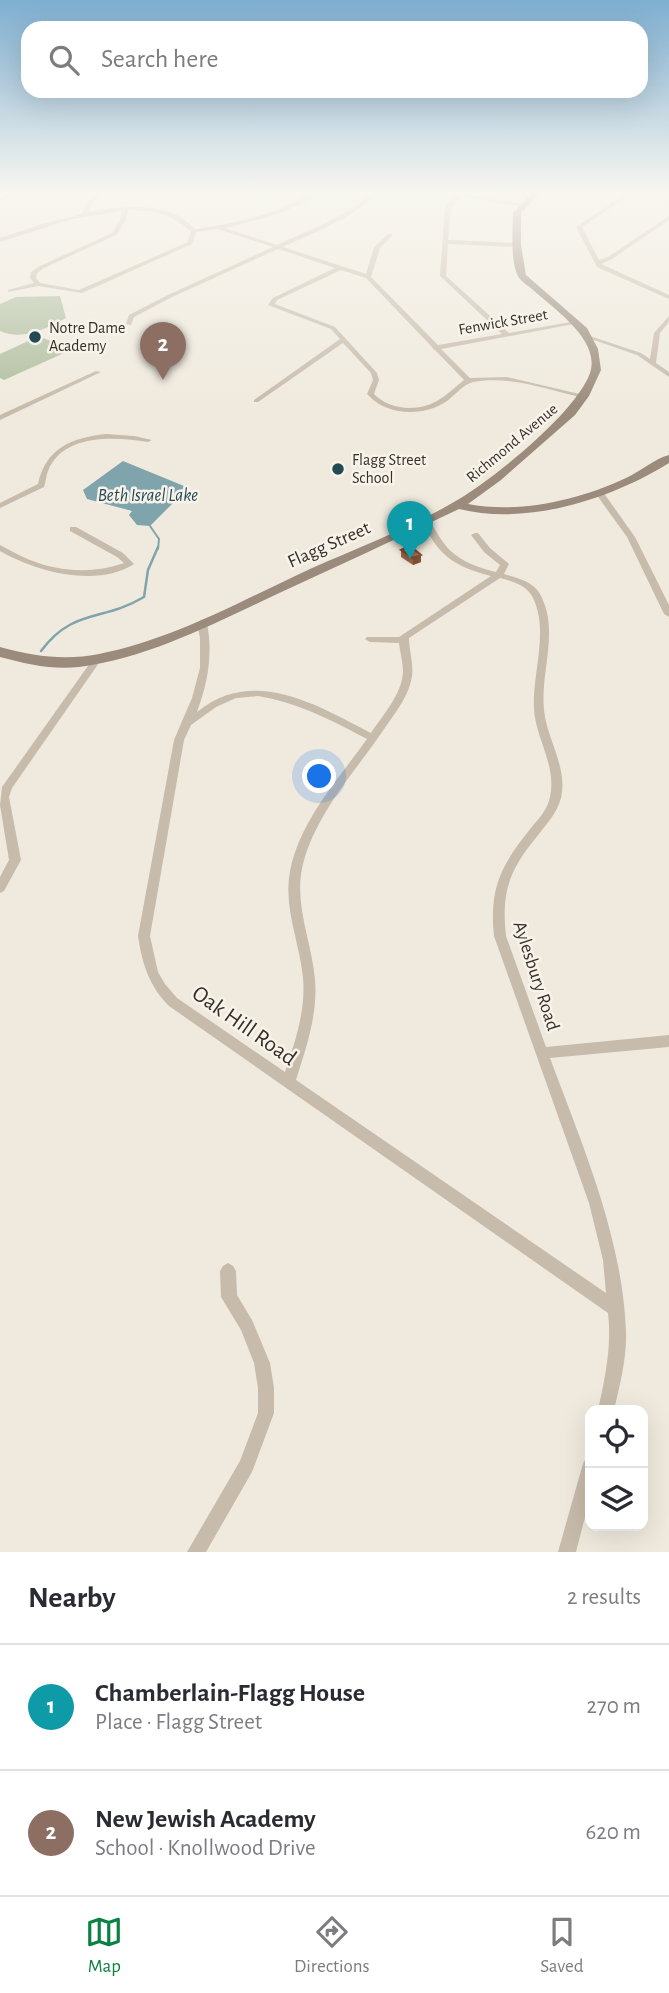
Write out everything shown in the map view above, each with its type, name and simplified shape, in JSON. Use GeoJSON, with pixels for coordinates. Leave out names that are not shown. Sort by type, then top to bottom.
{"type":"FeatureCollection","features":[{"type":"Feature","properties":{"kind":"street"},"geometry":{"type":"LineString","coordinates":[[38,284],[32,276],[34,272],[52,263]]}},
{"type":"Feature","properties":{"kind":"street"},"geometry":{"type":"LineString","coordinates":[[10,291],[38,284],[80,292],[148,263]]}},
{"type":"Feature","properties":{"kind":"street"},"geometry":{"type":"LineString","coordinates":[[128,324],[131,316],[241,263]]}},
{"type":"Feature","properties":{"kind":"street"},"geometry":{"type":"LineString","coordinates":[[326,263],[368,277],[468,380]]}},
{"type":"Feature","properties":{"kind":"street"},"geometry":{"type":"LineString","coordinates":[[368,277],[372,263]]}},
{"type":"Feature","properties":{"kind":"street"},"geometry":{"type":"LineString","coordinates":[[443,263],[444,281],[507,335]]}},
{"type":"Feature","properties":{"kind":"street","name":"Richmond Avenue"},"geometry":{"type":"LineString","coordinates":[[458,505],[483,490],[571,413],[584,396],[596,370],[588,337],[576,323],[526,281],[520,272],[519,263]]}},
{"type":"Feature","properties":{"kind":"street"},"geometry":{"type":"LineString","coordinates":[[598,263],[607,271],[669,297]]}},
{"type":"Feature","properties":{"kind":"street"},"geometry":{"type":"LineString","coordinates":[[340,268],[270,304],[330,326],[374,373],[376,380],[370,391],[371,396],[386,405],[405,409],[428,407],[441,402],[468,380],[507,379],[584,396]]}},
{"type":"Feature","properties":{"kind":"street"},"geometry":{"type":"LineString","coordinates":[[653,362],[657,334],[669,318]]}},
{"type":"Feature","properties":{"kind":"street","name":"Fenwick Street"},"geometry":{"type":"LineString","coordinates":[[435,348],[576,323]]}},
{"type":"Feature","properties":{"kind":"street"},"geometry":{"type":"LineString","coordinates":[[657,334],[669,337]]}},
{"type":"Feature","properties":{"kind":"street"},"geometry":{"type":"LineString","coordinates":[[588,337],[624,348],[667,372]]}},
{"type":"Feature","properties":{"kind":"street"},"geometry":{"type":"LineString","coordinates":[[256,401],[344,339]]}},
{"type":"Feature","properties":{"kind":"street"},"geometry":{"type":"LineString","coordinates":[[0,418],[98,372]]}},
{"type":"Feature","properties":{"kind":"street"},"geometry":{"type":"LineString","coordinates":[[0,506],[41,485],[43,472],[53,459],[82,440],[104,435],[148,440]]}},
{"type":"Feature","properties":{"kind":"street"},"geometry":{"type":"LineString","coordinates":[[458,505],[478,511],[567,505],[626,484],[669,458]]}},
{"type":"Feature","properties":{"kind":"street"},"geometry":{"type":"LineString","coordinates":[[600,494],[631,537],[669,614]]}},
{"type":"Feature","properties":{"kind":"street","name":"Flagg Street"},"geometry":{"type":"LineString","coordinates":[[0,652],[26,660],[53,663],[98,658],[202,623],[458,505]]}},
{"type":"Feature","properties":{"kind":"street","name":"Aylesbury Road"},"geometry":{"type":"LineString","coordinates":[[424,521],[436,532],[439,543],[449,554],[484,572],[519,581],[531,589],[538,600],[543,626],[539,710],[556,772],[555,798],[543,823],[506,870],[496,905],[500,936],[596,1203],[610,1260],[617,1310],[618,1354],[607,1405]]}},
{"type":"Feature","properties":{"kind":"street"},"geometry":{"type":"LineString","coordinates":[[0,548],[30,564],[62,572],[97,572],[130,564],[120,555],[73,529]]}},
{"type":"Feature","properties":{"kind":"street"},"geometry":{"type":"LineString","coordinates":[[288,1083],[299,1049],[309,996],[308,976],[293,911],[296,870],[314,826],[393,709],[406,681],[408,663],[404,640],[412,630],[499,575],[505,564],[487,550],[475,535]]}},
{"type":"Feature","properties":{"kind":"street","name":"Oak Hill Road"},"geometry":{"type":"LineString","coordinates":[[202,623],[205,634],[204,662],[198,696],[189,724],[179,740],[144,936],[155,981],[165,995],[288,1083],[617,1310]]}},
{"type":"Feature","properties":{"kind":"street"},"geometry":{"type":"LineString","coordinates":[[370,639],[404,640]]}},
{"type":"Feature","properties":{"kind":"street"},"geometry":{"type":"LineString","coordinates":[[0,888],[15,860],[4,797],[8,787],[98,658]]}},
{"type":"Feature","properties":{"kind":"street"},"geometry":{"type":"LineString","coordinates":[[189,724],[205,709],[220,701],[247,693],[266,692],[306,704],[373,738]]}},
{"type":"Feature","properties":{"kind":"street"},"geometry":{"type":"LineString","coordinates":[[542,1053],[669,1041]]}},
{"type":"Feature","properties":{"kind":"street"},"geometry":{"type":"LineString","coordinates":[[196,1552],[246,1466],[266,1413],[266,1388],[261,1363],[247,1325],[229,1297],[228,1271]]}},
{"type":"Feature","properties":{"kind":"street"},"geometry":{"type":"LineString","coordinates":[[567,1552],[590,1468]]}},
{"type":"Feature","properties":{"kind":"green space"},"geometry":{"type":"Polygon","coordinates":[[[60,296],[66,318],[42,330],[25,334],[0,331],[0,304],[16,297],[60,296]]]}},
{"type":"Feature","properties":{"kind":"green space"},"geometry":{"type":"Polygon","coordinates":[[[39,336],[71,350],[4,380],[0,378],[0,354],[39,336]]]}},
{"type":"Feature","properties":{"kind":"water","name":"Beth Israel Lake"},"geometry":{"type":"Polygon","coordinates":[[[123,461],[184,486],[180,496],[150,526],[137,525],[129,515],[132,511],[87,499],[83,490],[123,461]]]}},
{"type":"Feature","properties":{"kind":"building"},"geometry":{"type":"Polygon","coordinates":[[[410,546],[421,555],[413,558],[401,550],[410,546]]]}},
{"type":"Feature","properties":{"kind":"waterway"},"geometry":{"type":"LineString","coordinates":[[150,526],[159,539],[158,549]]}},
{"type":"Feature","properties":{"kind":"waterway"},"geometry":{"type":"LineString","coordinates":[[41,651],[65,628],[144,597],[148,570],[158,547]]}},
{"type":"Feature","properties":{"kind":"place","name":"Notre Dame Academy"},"geometry":{"type":"Point","coordinates":[35,337]}},
{"type":"Feature","properties":{"kind":"place","name":"New Jewish Academy"},"geometry":{"type":"Point","coordinates":[163,380]}},
{"type":"Feature","properties":{"kind":"place","name":"Flagg Street School"},"geometry":{"type":"Point","coordinates":[338,469]}},
{"type":"Feature","properties":{"kind":"place","name":"Chamberlain-Flagg House"},"geometry":{"type":"Point","coordinates":[410,559]}}]}
